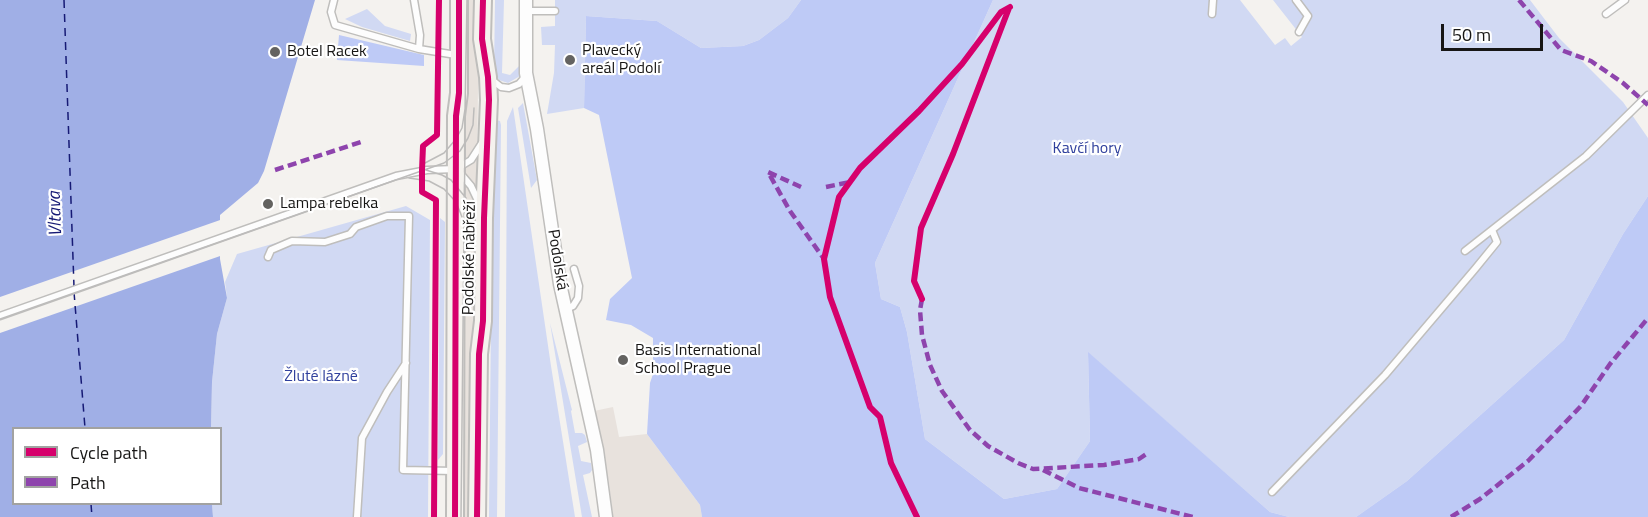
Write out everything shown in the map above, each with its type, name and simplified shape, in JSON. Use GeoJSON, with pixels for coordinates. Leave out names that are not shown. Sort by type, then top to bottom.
{"type":"FeatureCollection","features":[{"type":"Feature","properties":{"kind":"main road","name":"Podolské nábřeží"},"geometry":{"type":"LineString","coordinates":[[454,517],[456,116],[459,93],[459,0]]}},
{"type":"Feature","properties":{"kind":"main road","name":"Podolské nábřeží"},"geometry":{"type":"LineString","coordinates":[[477,517],[479,354],[483,321],[488,77],[482,39],[483,0]]}},
{"type":"Feature","properties":{"kind":"street","name":"Podolská"},"geometry":{"type":"LineString","coordinates":[[526,6],[526,73],[537,129],[560,284],[597,450],[606,517]]}},
{"type":"Feature","properties":{"kind":"lane"},"geometry":{"type":"LineString","coordinates":[[334,0],[331,12],[336,25],[418,49],[459,56]]}},
{"type":"Feature","properties":{"kind":"lane"},"geometry":{"type":"LineString","coordinates":[[414,0],[420,35],[418,49]]}},
{"type":"Feature","properties":{"kind":"lane"},"geometry":{"type":"LineString","coordinates":[[1212,0],[1212,14]]}},
{"type":"Feature","properties":{"kind":"lane"},"geometry":{"type":"LineString","coordinates":[[1296,0],[1308,16],[1299,32]]}},
{"type":"Feature","properties":{"kind":"lane"},"geometry":{"type":"LineString","coordinates":[[1606,14],[1625,0]]}},
{"type":"Feature","properties":{"kind":"lane"},"geometry":{"type":"LineString","coordinates":[[526,6],[555,11]]}},
{"type":"Feature","properties":{"kind":"lane"},"geometry":{"type":"LineString","coordinates":[[488,77],[501,87],[508,88],[523,81],[526,73]]}},
{"type":"Feature","properties":{"kind":"lane"},"geometry":{"type":"LineString","coordinates":[[1465,251],[1586,156],[1648,95]]}},
{"type":"Feature","properties":{"kind":"lane"},"geometry":{"type":"LineString","coordinates":[[0,316],[411,172],[456,169],[477,153],[487,134]]}},
{"type":"Feature","properties":{"kind":"lane"},"geometry":{"type":"LineString","coordinates":[[456,169],[471,186],[484,218]]}},
{"type":"Feature","properties":{"kind":"lane"},"geometry":{"type":"LineString","coordinates":[[268,257],[270,250],[292,241],[325,242],[350,234],[356,227],[387,216],[409,216],[403,470],[455,471]]}},
{"type":"Feature","properties":{"kind":"lane"},"geometry":{"type":"LineString","coordinates":[[1272,492],[1385,375],[1475,269],[1497,242],[1492,230]]}},
{"type":"Feature","properties":{"kind":"lane"},"geometry":{"type":"LineString","coordinates":[[566,309],[573,306],[578,298],[579,286],[574,269]]}},
{"type":"Feature","properties":{"kind":"lane"},"geometry":{"type":"LineString","coordinates":[[357,517],[362,438],[406,363]]}},
{"type":"Feature","properties":{"kind":"shaded area"},"geometry":{"type":"Polygon","coordinates":[[[463,0],[479,0],[473,517],[458,517],[463,0]]]}},
{"type":"Feature","properties":{"kind":"shaded area"},"geometry":{"type":"Polygon","coordinates":[[[801,0],[993,0],[875,263],[881,299],[900,307],[907,332],[925,439],[1004,499],[1057,489],[1090,441],[1088,352],[1270,512],[1289,517],[702,517],[700,505],[647,434],[650,383],[653,374],[653,338],[631,325],[606,320],[610,299],[632,278],[599,115],[584,108],[586,16],[657,21],[701,48],[743,46],[759,40],[788,18],[801,0]]]}},
{"type":"Feature","properties":{"kind":"shaded area"},"geometry":{"type":"Polygon","coordinates":[[[339,35],[424,55],[424,66],[337,60],[339,35]]]}},
{"type":"Feature","properties":{"kind":"shaded area"},"geometry":{"type":"Polygon","coordinates":[[[1648,196],[1648,517],[1356,517],[1407,481],[1564,340],[1623,234],[1648,196]]]}},
{"type":"Feature","properties":{"kind":"shaded area"},"geometry":{"type":"Polygon","coordinates":[[[613,407],[619,437],[647,434],[700,505],[702,517],[613,517],[609,483],[594,411],[613,407]]]}},
{"type":"Feature","properties":{"kind":"green space"},"geometry":{"type":"Polygon","coordinates":[[[495,0],[504,0],[502,73],[510,75],[521,64],[520,76],[508,83],[499,80],[494,71],[495,0]]]}},
{"type":"Feature","properties":{"kind":"green space","name":"Plavecký areál Podolí"},"geometry":{"type":"Polygon","coordinates":[[[555,0],[801,0],[788,18],[759,40],[743,46],[701,48],[657,21],[586,16],[584,108],[547,114],[554,73],[555,45],[542,45],[541,27],[555,26],[555,0]]]}},
{"type":"Feature","properties":{"kind":"green space","name":"Kavčí hory"},"geometry":{"type":"Polygon","coordinates":[[[993,0],[1240,0],[1275,45],[1285,38],[1291,46],[1302,37],[1273,0],[1530,0],[1559,38],[1623,102],[1648,138],[1648,196],[1623,234],[1564,340],[1407,481],[1356,517],[1289,517],[1270,512],[1088,353],[1090,441],[1057,489],[1004,499],[925,439],[907,332],[900,307],[881,299],[875,263],[993,0]]]}},
{"type":"Feature","properties":{"kind":"green space"},"geometry":{"type":"Polygon","coordinates":[[[367,9],[385,26],[411,34],[410,41],[362,27],[345,19],[367,9]]]}},
{"type":"Feature","properties":{"kind":"green space"},"geometry":{"type":"Polygon","coordinates":[[[523,103],[537,180],[531,188],[518,108],[523,103]]]}},
{"type":"Feature","properties":{"kind":"green space"},"geometry":{"type":"Polygon","coordinates":[[[513,107],[575,517],[505,517],[507,121],[513,107]]]}},
{"type":"Feature","properties":{"kind":"green space"},"geometry":{"type":"Polygon","coordinates":[[[493,119],[500,121],[501,125],[497,517],[489,517],[493,119]]]}},
{"type":"Feature","properties":{"kind":"green space","name":"Žluté lázně"},"geometry":{"type":"Polygon","coordinates":[[[406,206],[430,220],[428,517],[213,517],[212,505],[222,505],[222,427],[211,427],[212,382],[217,334],[227,298],[225,282],[237,254],[406,206]]]}},
{"type":"Feature","properties":{"kind":"green space"},"geometry":{"type":"Polygon","coordinates":[[[440,218],[445,222],[443,454],[438,460],[440,218]]]}},
{"type":"Feature","properties":{"kind":"green space"},"geometry":{"type":"Polygon","coordinates":[[[550,323],[572,410],[575,433],[585,435],[587,442],[578,446],[581,461],[591,463],[590,473],[583,475],[592,517],[582,517],[550,323]]]}},
{"type":"Feature","properties":{"kind":"water","name":"Vltava"},"geometry":{"type":"Polygon","coordinates":[[[0,0],[315,0],[264,171],[258,183],[220,215],[220,259],[227,298],[217,334],[212,382],[211,427],[12,427],[12,505],[212,505],[213,517],[0,517],[0,0]]]}},
{"type":"Feature","properties":{"kind":"pier"},"geometry":{"type":"Polygon","coordinates":[[[223,219],[223,255],[0,333],[0,297],[223,219]]]}},
{"type":"Feature","properties":{"kind":"ferry route"},"geometry":{"type":"LineString","coordinates":[[64,0],[74,287]]}},
{"type":"Feature","properties":{"kind":"ferry route"},"geometry":{"type":"LineString","coordinates":[[74,292],[85,427]]}},
{"type":"Feature","properties":{"kind":"ferry route"},"geometry":{"type":"LineString","coordinates":[[91,505],[92,517]]}},
{"type":"Feature","properties":{"kind":"tram line"},"geometry":{"type":"LineString","coordinates":[[465,112],[467,0]]}},
{"type":"Feature","properties":{"kind":"tram line"},"geometry":{"type":"LineString","coordinates":[[425,163],[444,153],[456,139],[462,128],[466,103]]}},
{"type":"Feature","properties":{"kind":"tram line"},"geometry":{"type":"LineString","coordinates":[[0,319],[444,163],[460,151],[468,138],[473,125],[474,108]]}},
{"type":"Feature","properties":{"kind":"tram line"},"geometry":{"type":"LineString","coordinates":[[461,517],[465,142]]}},
{"type":"Feature","properties":{"kind":"tram line"},"geometry":{"type":"LineString","coordinates":[[426,170],[451,180],[466,198]]}},
{"type":"Feature","properties":{"kind":"tram line"},"geometry":{"type":"LineString","coordinates":[[409,178],[429,181],[444,189],[456,202],[462,217]]}},
{"type":"Feature","properties":{"kind":"marked path"},"geometry":{"type":"LineString","coordinates":[[1519,0],[1561,50],[1591,61],[1623,83],[1648,105]]}},
{"type":"Feature","properties":{"kind":"marked path"},"geometry":{"type":"LineString","coordinates":[[275,170],[361,142]]}},
{"type":"Feature","properties":{"kind":"marked path"},"geometry":{"type":"LineString","coordinates":[[801,187],[768,172],[790,211],[824,259]]}},
{"type":"Feature","properties":{"kind":"marked path"},"geometry":{"type":"LineString","coordinates":[[826,187],[850,182]]}},
{"type":"Feature","properties":{"kind":"marked path"},"geometry":{"type":"LineString","coordinates":[[922,299],[920,310],[922,335],[930,365],[942,391],[970,430],[988,446],[1033,469],[1104,465],[1139,459],[1148,453]]}},
{"type":"Feature","properties":{"kind":"marked path"},"geometry":{"type":"LineString","coordinates":[[1451,517],[1480,499],[1528,461],[1581,406],[1610,364],[1648,318]]}},
{"type":"Feature","properties":{"kind":"marked path"},"geometry":{"type":"LineString","coordinates":[[1043,470],[1079,488],[1193,517]]}},
{"type":"Feature","properties":{"kind":"cycle path"},"geometry":{"type":"LineString","coordinates":[[434,517],[436,200],[422,192],[422,170],[423,146],[437,135],[439,0]]}},
{"type":"Feature","properties":{"kind":"cycle path"},"geometry":{"type":"LineString","coordinates":[[455,517],[456,116],[459,93],[459,0]]}},
{"type":"Feature","properties":{"kind":"cycle path"},"geometry":{"type":"LineString","coordinates":[[477,517],[479,354],[483,321],[489,100],[482,39],[483,0]]}},
{"type":"Feature","properties":{"kind":"cycle path"},"geometry":{"type":"LineString","coordinates":[[917,517],[891,463],[880,417],[870,407],[830,297],[824,259],[839,197],[860,168],[919,111],[962,64],[1001,12],[1010,7]]}},
{"type":"Feature","properties":{"kind":"cycle path"},"geometry":{"type":"LineString","coordinates":[[922,299],[914,281],[921,228],[953,154],[1009,8]]}},
{"type":"Feature","properties":{"kind":"place","name":"Botel Racek"},"geometry":{"type":"Point","coordinates":[275,52]}},
{"type":"Feature","properties":{"kind":"place","name":"Plavecký areál Podolí"},"geometry":{"type":"Point","coordinates":[570,60]}},
{"type":"Feature","properties":{"kind":"place","name":"Lampa rebelka"},"geometry":{"type":"Point","coordinates":[268,204]}},
{"type":"Feature","properties":{"kind":"place","name":"Basis International School Prague"},"geometry":{"type":"Point","coordinates":[623,360]}}]}
